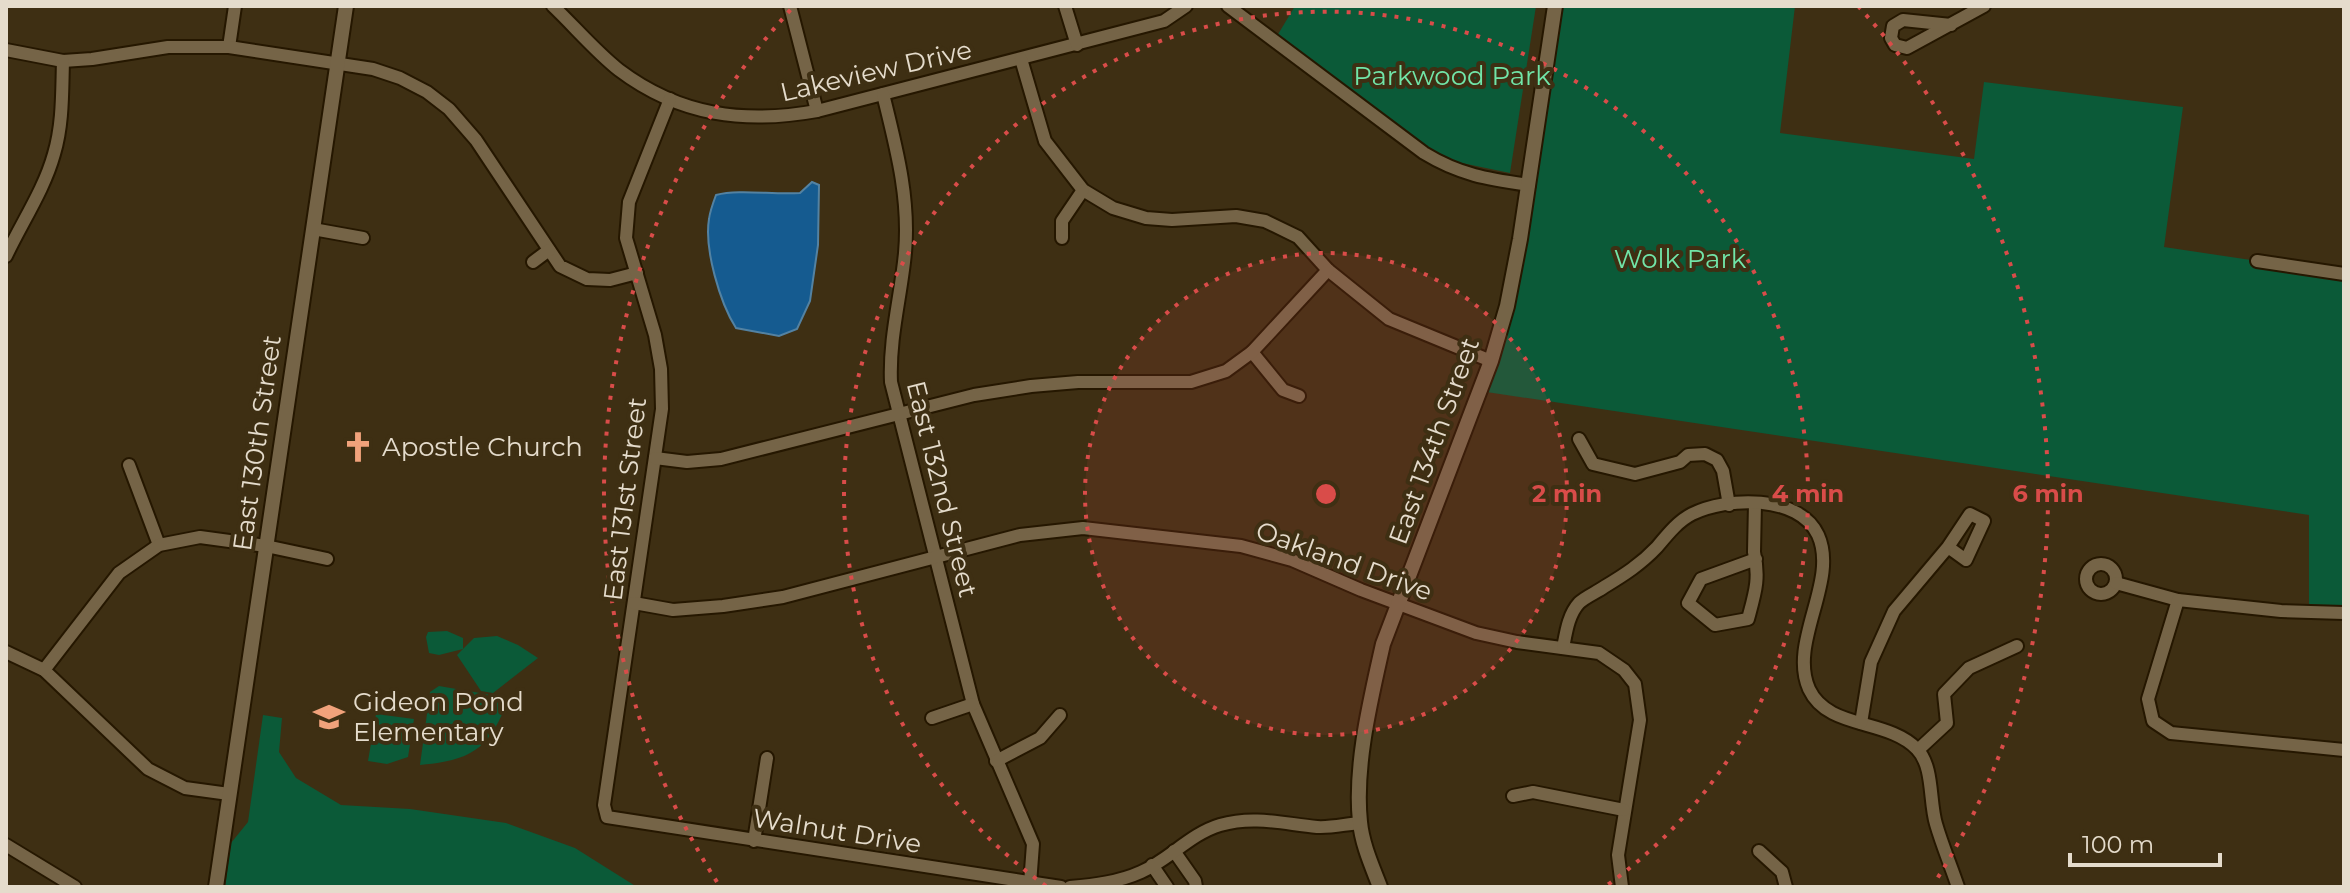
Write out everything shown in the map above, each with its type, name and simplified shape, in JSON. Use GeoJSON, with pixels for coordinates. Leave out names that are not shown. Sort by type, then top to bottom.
{"type":"FeatureCollection","features":[{"type":"Feature","properties":{"kind":"street"},"geometry":{"type":"LineString","coordinates":[[229,47],[235,6]]}},
{"type":"Feature","properties":{"kind":"street","name":"East 130th Street"},"geometry":{"type":"LineString","coordinates":[[216,887],[346,6]]}},
{"type":"Feature","properties":{"kind":"street","name":"Lakeview Drive"},"geometry":{"type":"LineString","coordinates":[[553,6],[620,70],[670,99],[705,112],[780,118],[1077,45],[1164,21],[1186,6]]}},
{"type":"Feature","properties":{"kind":"street"},"geometry":{"type":"LineString","coordinates":[[790,6],[817,111]]}},
{"type":"Feature","properties":{"kind":"street"},"geometry":{"type":"LineString","coordinates":[[1065,6],[1077,45]]}},
{"type":"Feature","properties":{"kind":"street"},"geometry":{"type":"LineString","coordinates":[[1228,6],[1445,166],[1474,177],[1529,185]]}},
{"type":"Feature","properties":{"kind":"street","name":"East 134th Street"},"geometry":{"type":"LineString","coordinates":[[1380,887],[1360,823],[1360,775],[1375,681],[1383,644],[1491,361],[1507,306],[1529,185],[1555,6]]}},
{"type":"Feature","properties":{"kind":"street"},"geometry":{"type":"LineString","coordinates":[[1951,25],[1984,6]]}},
{"type":"Feature","properties":{"kind":"street"},"geometry":{"type":"LineString","coordinates":[[6,50],[63,61],[168,47],[229,47],[373,69],[400,78],[427,92],[449,109],[476,140],[560,266],[587,279],[610,280],[637,273]]}},
{"type":"Feature","properties":{"kind":"street"},"geometry":{"type":"LineString","coordinates":[[1021,59],[1045,141],[1083,190],[1113,208],[1146,218],[1172,220],[1236,216],[1265,221],[1298,237],[1328,270],[1389,319],[1491,361]]}},
{"type":"Feature","properties":{"kind":"street"},"geometry":{"type":"LineString","coordinates":[[7,250],[41,188],[54,154],[61,118],[63,61]]}},
{"type":"Feature","properties":{"kind":"street","name":"East 132nd Street"},"geometry":{"type":"LineString","coordinates":[[883,94],[900,162],[906,207],[905,252],[890,353],[891,382],[973,704],[1033,844],[1030,884]]}},
{"type":"Feature","properties":{"kind":"street","name":"East 131st Street"},"geometry":{"type":"LineString","coordinates":[[607,817],[604,805],[662,409],[661,369],[655,335],[626,238],[629,202],[670,99]]}},
{"type":"Feature","properties":{"kind":"street"},"geometry":{"type":"LineString","coordinates":[[1062,238],[1062,221],[1083,190]]}},
{"type":"Feature","properties":{"kind":"street"},"geometry":{"type":"LineString","coordinates":[[313,229],[363,238]]}},
{"type":"Feature","properties":{"kind":"street"},"geometry":{"type":"LineString","coordinates":[[533,262],[549,250]]}},
{"type":"Feature","properties":{"kind":"street"},"geometry":{"type":"LineString","coordinates":[[2257,261],[2344,274]]}},
{"type":"Feature","properties":{"kind":"street"},"geometry":{"type":"LineString","coordinates":[[655,458],[687,462],[721,459],[974,395],[1031,386],[1078,382],[1191,382],[1226,371],[1252,352],[1328,270]]}},
{"type":"Feature","properties":{"kind":"street"},"geometry":{"type":"LineString","coordinates":[[1252,352],[1283,390],[1299,396]]}},
{"type":"Feature","properties":{"kind":"street"},"geometry":{"type":"LineString","coordinates":[[1579,439],[1593,464],[1635,474],[1680,462],[1688,455],[1705,454],[1717,460],[1723,471],[1729,505]]}},
{"type":"Feature","properties":{"kind":"street"},"geometry":{"type":"LineString","coordinates":[[129,465],[159,545]]}},
{"type":"Feature","properties":{"kind":"street"},"geometry":{"type":"LineString","coordinates":[[1755,503],[1759,575],[1748,619],[1715,625],[1688,603],[1701,579],[1756,559]]}},
{"type":"Feature","properties":{"kind":"street"},"geometry":{"type":"LineString","coordinates":[[1563,648],[1568,621],[1579,603],[1640,565],[1675,526],[1690,515],[1708,508],[1755,503],[1781,506],[1799,513],[1817,533],[1825,558],[1804,659],[1808,687],[1817,701],[1831,713],[1898,735],[1918,750],[1926,766],[1935,821],[1958,887]]}},
{"type":"Feature","properties":{"kind":"street","name":"Oakland Drive"},"geometry":{"type":"LineString","coordinates":[[634,603],[673,610],[783,597],[1020,535],[1083,528],[1241,546],[1292,560],[1497,639],[1599,653],[1624,670],[1635,684],[1640,720],[1618,855],[1622,887]]}},
{"type":"Feature","properties":{"kind":"street"},"geometry":{"type":"LineString","coordinates":[[44,670],[119,573],[159,545],[200,537],[327,559]]}},
{"type":"Feature","properties":{"kind":"street"},"geometry":{"type":"LineString","coordinates":[[1861,723],[1871,662],[1894,611],[1948,547]]}},
{"type":"Feature","properties":{"kind":"street"},"geometry":{"type":"LineString","coordinates":[[2116,583],[2178,600],[2281,611],[2344,613]]}},
{"type":"Feature","properties":{"kind":"street"},"geometry":{"type":"LineString","coordinates":[[2178,600],[2148,699],[2153,721],[2171,733],[2344,750]]}},
{"type":"Feature","properties":{"kind":"street"},"geometry":{"type":"LineString","coordinates":[[1918,750],[1947,723],[1949,716],[1944,694],[1969,668],[2017,646]]}},
{"type":"Feature","properties":{"kind":"street"},"geometry":{"type":"LineString","coordinates":[[6,652],[44,670],[148,769],[185,788],[229,794]]}},
{"type":"Feature","properties":{"kind":"street"},"geometry":{"type":"LineString","coordinates":[[932,718],[973,704]]}},
{"type":"Feature","properties":{"kind":"street"},"geometry":{"type":"LineString","coordinates":[[996,761],[1040,738],[1060,715]]}},
{"type":"Feature","properties":{"kind":"street"},"geometry":{"type":"LineString","coordinates":[[754,841],[767,758]]}},
{"type":"Feature","properties":{"kind":"street"},"geometry":{"type":"LineString","coordinates":[[1513,796],[1533,792],[1624,810]]}},
{"type":"Feature","properties":{"kind":"street","name":"Walnut Drive"},"geometry":{"type":"LineString","coordinates":[[607,817],[1061,887]]}},
{"type":"Feature","properties":{"kind":"street"},"geometry":{"type":"LineString","coordinates":[[1070,887],[1100,884],[1143,871],[1218,826],[1244,820],[1272,820],[1321,827],[1360,823]]}},
{"type":"Feature","properties":{"kind":"street"},"geometry":{"type":"LineString","coordinates":[[6,845],[75,887]]}},
{"type":"Feature","properties":{"kind":"street"},"geometry":{"type":"LineString","coordinates":[[1174,851],[1196,887]]}},
{"type":"Feature","properties":{"kind":"street"},"geometry":{"type":"LineString","coordinates":[[1759,851],[1782,872],[1786,887]]}},
{"type":"Feature","properties":{"kind":"street"},"geometry":{"type":"LineString","coordinates":[[1152,865],[1167,887]]}},
{"type":"Feature","properties":{"kind":"green space","name":"Parkwood Park"},"geometry":{"type":"Polygon","coordinates":[[[1295,6],[1536,6],[1510,173],[1457,162],[1429,148],[1277,36],[1295,6]]]}},
{"type":"Feature","properties":{"kind":"green space","name":"Wolk Park"},"geometry":{"type":"Polygon","coordinates":[[[1555,6],[1795,6],[1780,133],[1974,159],[1984,82],[2183,107],[2164,247],[2344,274],[2344,607],[2309,607],[2309,515],[1480,391],[1491,361],[1555,6]]]}},
{"type":"Feature","properties":{"kind":"green space"},"geometry":{"type":"Polygon","coordinates":[[[447,631],[463,638],[463,649],[439,655],[429,653],[428,632],[447,631]]]}},
{"type":"Feature","properties":{"kind":"green space"},"geometry":{"type":"Polygon","coordinates":[[[497,636],[538,658],[493,693],[481,691],[457,655],[474,638],[497,636]]]}},
{"type":"Feature","properties":{"kind":"green space"},"geometry":{"type":"Polygon","coordinates":[[[439,686],[509,698],[494,729],[477,749],[453,760],[420,765],[430,692],[439,686]]]}},
{"type":"Feature","properties":{"kind":"green space"},"geometry":{"type":"Polygon","coordinates":[[[376,714],[414,719],[408,757],[387,764],[368,761],[376,714]]]}},
{"type":"Feature","properties":{"kind":"green space"},"geometry":{"type":"Polygon","coordinates":[[[263,715],[282,718],[279,752],[296,778],[341,805],[410,809],[506,823],[575,848],[637,887],[225,887],[231,843],[248,822],[263,715]]]}},
{"type":"Feature","properties":{"kind":"water"},"geometry":{"type":"Polygon","coordinates":[[[812,182],[819,185],[818,245],[810,301],[797,329],[779,336],[736,328],[719,290],[711,260],[708,231],[716,195],[735,192],[800,193],[812,182]]]}},
{"type":"Feature","properties":{"kind":"place","name":"Apostle Church"},"geometry":{"type":"Point","coordinates":[358,447]}},
{"type":"Feature","properties":{"kind":"place","name":"Gideon Pond Elementary"},"geometry":{"type":"Point","coordinates":[329,717]}}]}
